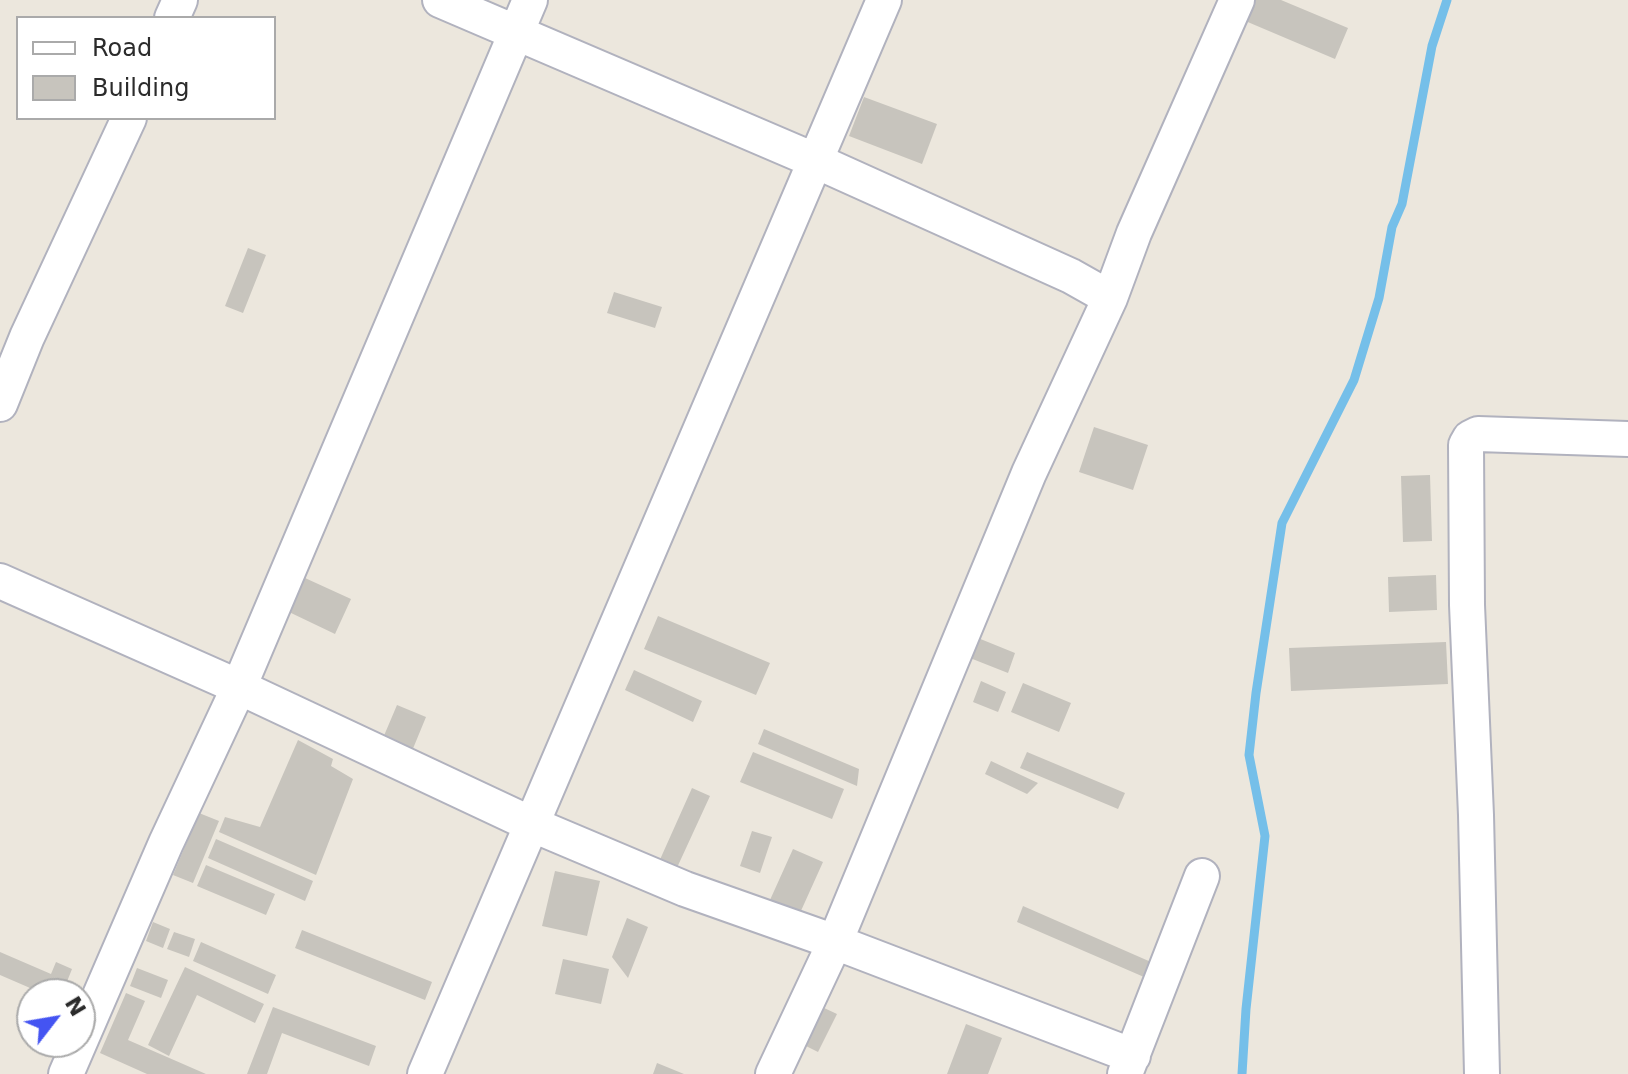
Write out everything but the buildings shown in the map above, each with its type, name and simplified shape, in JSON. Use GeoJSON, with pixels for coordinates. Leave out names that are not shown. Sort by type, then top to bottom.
{"type":"FeatureCollection","features":[{"type":"Feature","properties":{"kind":"street"},"geometry":{"type":"LineString","coordinates":[[440,0],[816,161],[1071,276],[1110,298]]}},
{"type":"Feature","properties":{"kind":"street"},"geometry":{"type":"LineString","coordinates":[[66,1074],[166,843],[239,687],[530,0]]}},
{"type":"Feature","properties":{"kind":"street"},"geometry":{"type":"LineString","coordinates":[[425,1074],[884,0]]}},
{"type":"Feature","properties":{"kind":"street"},"geometry":{"type":"LineString","coordinates":[[773,1074],[835,942],[1029,473],[1110,298],[1134,233],[1237,0]]}},
{"type":"Feature","properties":{"kind":"street"},"geometry":{"type":"LineString","coordinates":[[0,404],[27,337],[128,120]]}},
{"type":"Feature","properties":{"kind":"street"},"geometry":{"type":"LineString","coordinates":[[1482,1074],[1467,605],[1466,445],[1470,438],[1478,434],[1628,439]]}},
{"type":"Feature","properties":{"kind":"street"},"geometry":{"type":"LineString","coordinates":[[0,581],[239,687],[531,824],[685,889],[835,942],[1129,1065],[1202,876]]}},
{"type":"Feature","properties":{"kind":"waterway"},"geometry":{"type":"LineString","coordinates":[[1242,1074],[1265,836],[1249,755],[1282,523],[1354,380],[1379,298],[1392,227],[1402,204],[1432,46],[1447,0]]}}]}
